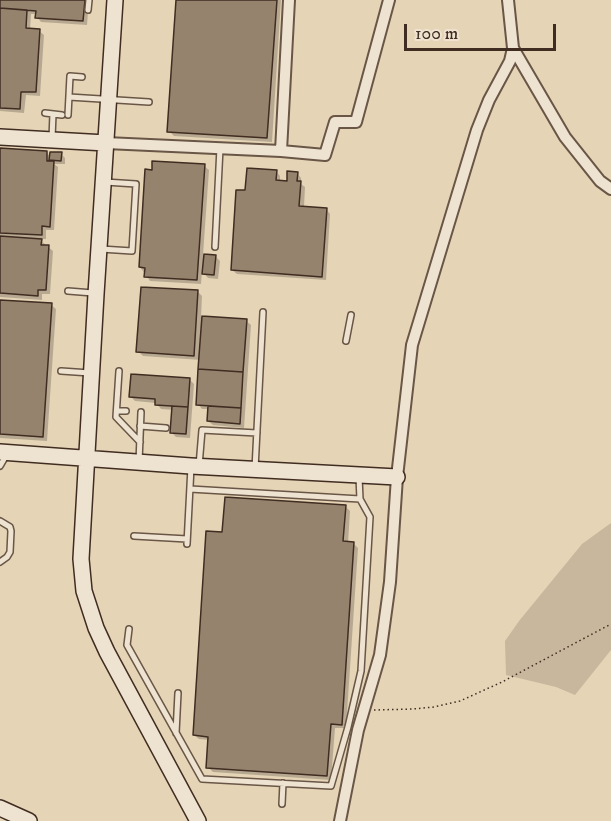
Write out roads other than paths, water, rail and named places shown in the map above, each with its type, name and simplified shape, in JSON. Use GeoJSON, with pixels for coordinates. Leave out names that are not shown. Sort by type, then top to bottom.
{"type":"FeatureCollection","features":[{"type":"Feature","properties":{"kind":"street"},"geometry":{"type":"LineString","coordinates":[[115,0],[86,457],[81,559],[84,591],[106,651],[198,821]]}},
{"type":"Feature","properties":{"kind":"street"},"geometry":{"type":"LineString","coordinates":[[281,151],[288,0]]}},
{"type":"Feature","properties":{"kind":"street"},"geometry":{"type":"LineString","coordinates":[[0,136],[325,155],[335,122],[356,122],[389,0]]}},
{"type":"Feature","properties":{"kind":"street"},"geometry":{"type":"LineString","coordinates":[[340,821],[358,730],[380,655],[390,582],[397,477],[412,345],[477,130],[489,100],[510,61],[513,48],[508,0]]}},
{"type":"Feature","properties":{"kind":"street"},"geometry":{"type":"LineString","coordinates":[[513,48],[565,137],[600,181],[611,189]]}},
{"type":"Feature","properties":{"kind":"street"},"geometry":{"type":"LineString","coordinates":[[4,452],[195,466],[397,477]]}},
{"type":"Feature","properties":{"kind":"street"},"geometry":{"type":"LineString","coordinates":[[0,808],[29,821]]}},
{"type":"Feature","properties":{"kind":"lane"},"geometry":{"type":"LineString","coordinates":[[88,10],[89,0]]}},
{"type":"Feature","properties":{"kind":"lane"},"geometry":{"type":"LineString","coordinates":[[45,114],[65,115],[70,76],[82,77]]}},
{"type":"Feature","properties":{"kind":"lane"},"geometry":{"type":"LineString","coordinates":[[69,97],[149,102]]}},
{"type":"Feature","properties":{"kind":"lane"},"geometry":{"type":"LineString","coordinates":[[52,140],[53,114]]}},
{"type":"Feature","properties":{"kind":"lane"},"geometry":{"type":"LineString","coordinates":[[214,247],[220,148]]}},
{"type":"Feature","properties":{"kind":"lane"},"geometry":{"type":"LineString","coordinates":[[99,249],[132,251],[135,184],[103,182]]}},
{"type":"Feature","properties":{"kind":"lane"},"geometry":{"type":"LineString","coordinates":[[68,291],[96,294]]}},
{"type":"Feature","properties":{"kind":"lane"},"geometry":{"type":"LineString","coordinates":[[255,469],[263,312]]}},
{"type":"Feature","properties":{"kind":"lane"},"geometry":{"type":"LineString","coordinates":[[346,341],[351,315]]}},
{"type":"Feature","properties":{"kind":"lane"},"geometry":{"type":"LineString","coordinates":[[61,371],[92,373]]}},
{"type":"Feature","properties":{"kind":"lane"},"geometry":{"type":"LineString","coordinates":[[119,371],[116,417],[140,442]]}},
{"type":"Feature","properties":{"kind":"lane"},"geometry":{"type":"LineString","coordinates":[[117,411],[126,411]]}},
{"type":"Feature","properties":{"kind":"lane"},"geometry":{"type":"LineString","coordinates":[[138,462],[141,412]]}},
{"type":"Feature","properties":{"kind":"lane"},"geometry":{"type":"LineString","coordinates":[[140,426],[166,428]]}},
{"type":"Feature","properties":{"kind":"lane"},"geometry":{"type":"LineString","coordinates":[[134,536],[157,540],[187,541],[190,489],[202,430],[257,433]]}},
{"type":"Feature","properties":{"kind":"lane"},"geometry":{"type":"LineString","coordinates":[[0,466],[4,452]]}},
{"type":"Feature","properties":{"kind":"lane"},"geometry":{"type":"LineString","coordinates":[[129,629],[127,645],[201,779],[331,786],[361,671],[370,517],[360,499],[359,475]]}},
{"type":"Feature","properties":{"kind":"lane"},"geometry":{"type":"LineString","coordinates":[[190,489],[360,499]]}},
{"type":"Feature","properties":{"kind":"lane"},"geometry":{"type":"LineString","coordinates":[[0,521],[10,527],[11,531],[10,552],[0,562]]}},
{"type":"Feature","properties":{"kind":"lane"},"geometry":{"type":"LineString","coordinates":[[176,733],[178,693]]}},
{"type":"Feature","properties":{"kind":"lane"},"geometry":{"type":"LineString","coordinates":[[282,804],[283,783]]}}]}
